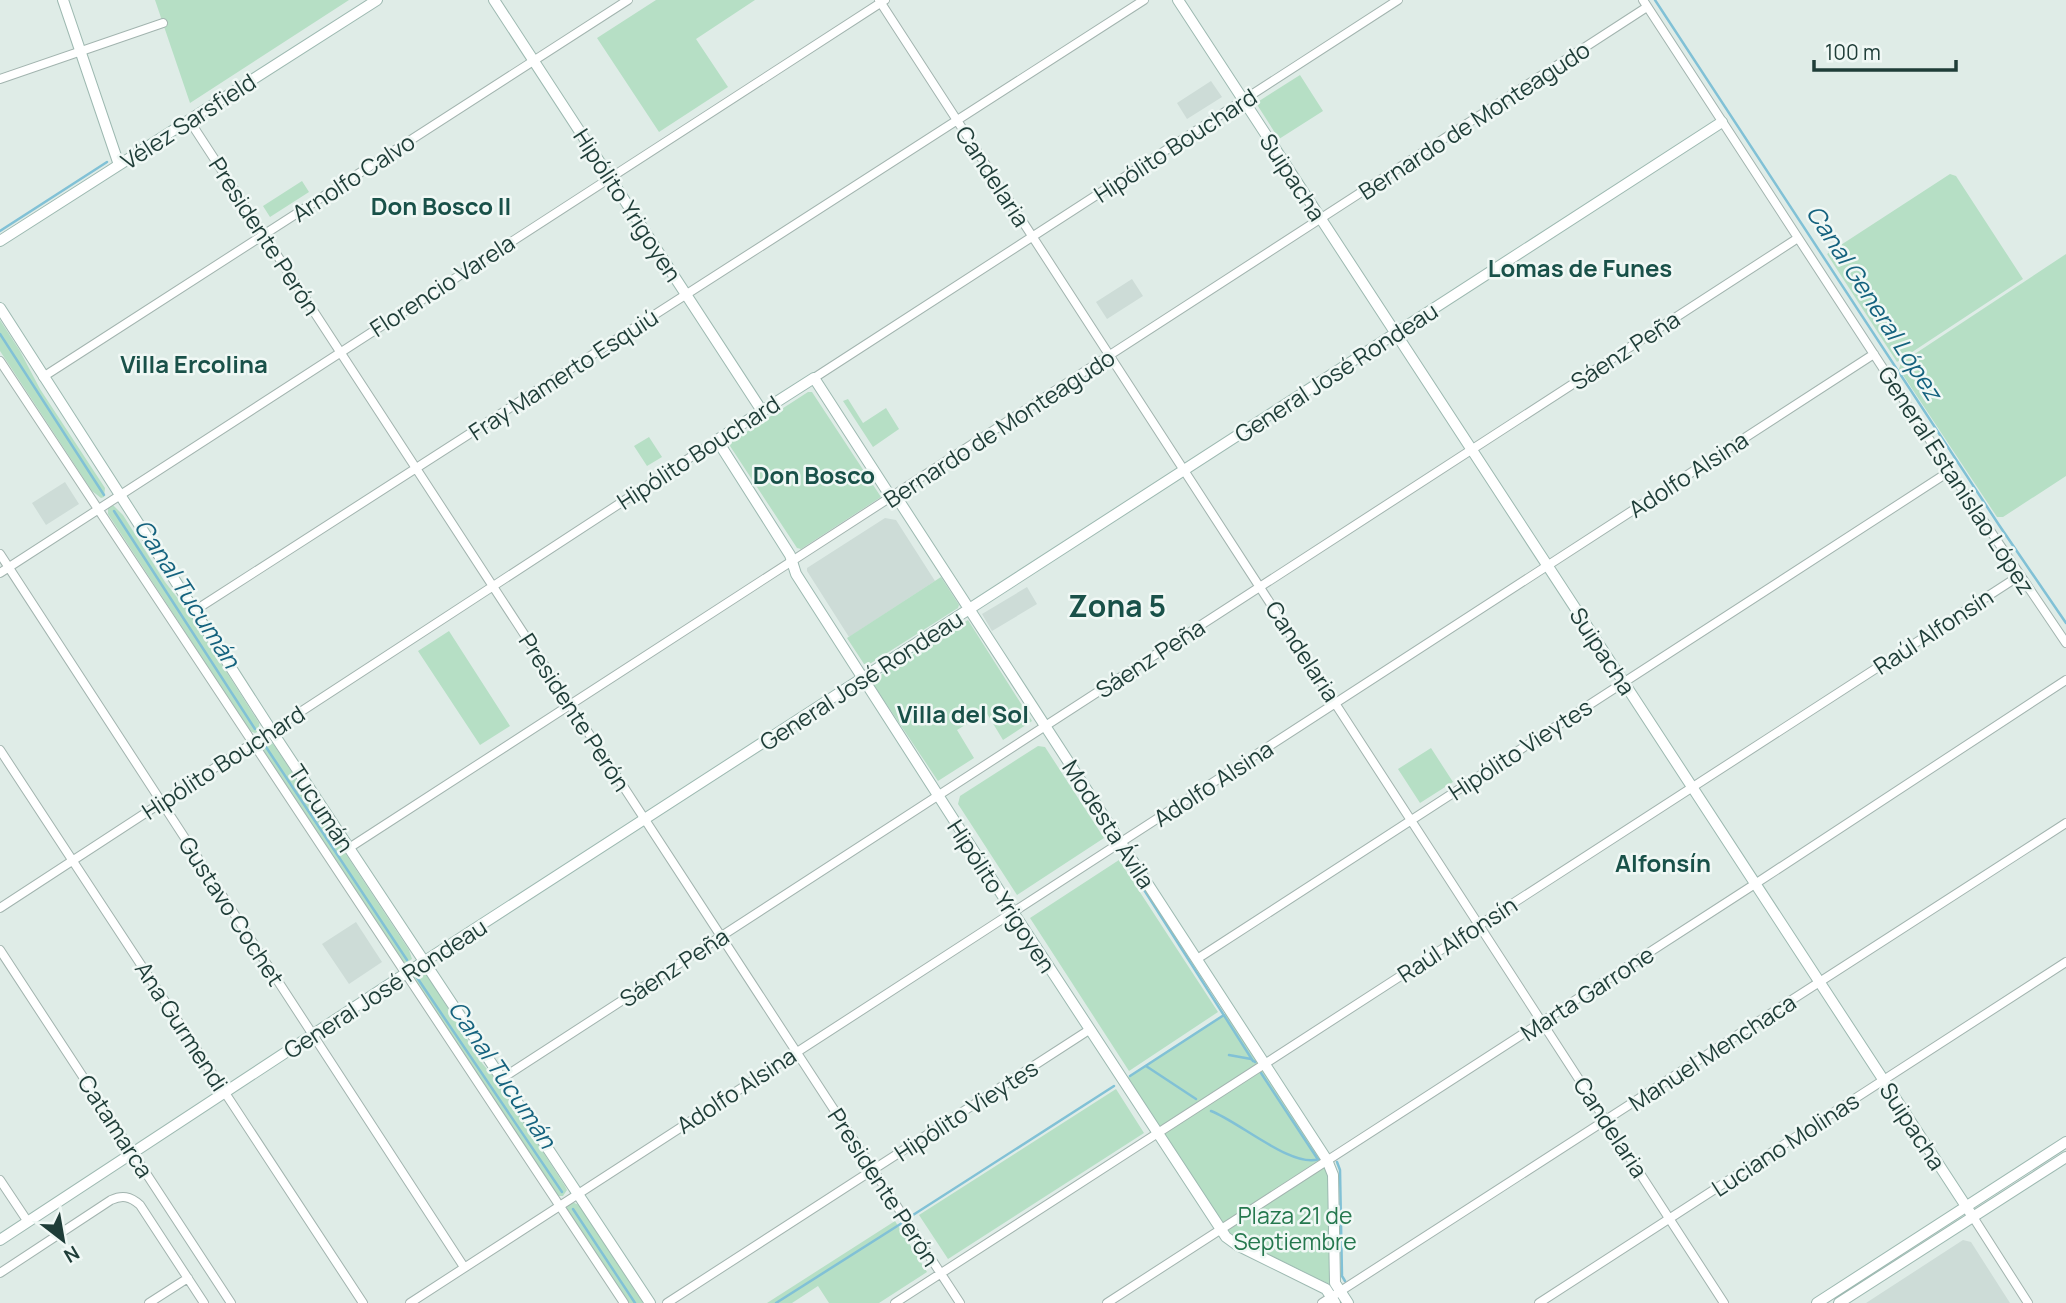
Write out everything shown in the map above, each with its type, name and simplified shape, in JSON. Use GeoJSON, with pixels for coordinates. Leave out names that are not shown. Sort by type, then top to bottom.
{"type":"FeatureCollection","features":[{"type":"Feature","properties":{"kind":"street"},"geometry":{"type":"LineString","coordinates":[[63,0],[119,165]]}},
{"type":"Feature","properties":{"kind":"street","name":"Vélez Sarsfield"},"geometry":{"type":"LineString","coordinates":[[0,242],[377,0]]}},
{"type":"Feature","properties":{"kind":"street","name":"Hipólito Yrigoyen"},"geometry":{"type":"LineString","coordinates":[[494,0],[762,411]]}},
{"type":"Feature","properties":{"kind":"street","name":"Arnolfo Calvo"},"geometry":{"type":"LineString","coordinates":[[43,377],[628,0]]}},
{"type":"Feature","properties":{"kind":"street","name":"Fray Mamerto Esquiú"},"geometry":{"type":"LineString","coordinates":[[194,611],[1144,0]]}},
{"type":"Feature","properties":{"kind":"street","name":"Suipacha"},"geometry":{"type":"LineString","coordinates":[[1178,0],[2028,1303]]}},
{"type":"Feature","properties":{"kind":"street","name":"Hipólito Bouchard"},"geometry":{"type":"LineString","coordinates":[[0,908],[1398,0]]}},
{"type":"Feature","properties":{"kind":"street","name":"Candelaria"},"geometry":{"type":"LineString","coordinates":[[882,1],[1724,1303]]}},
{"type":"Feature","properties":{"kind":"street","name":"Florencio Varela"},"geometry":{"type":"LineString","coordinates":[[0,573],[882,1]]}},
{"type":"Feature","properties":{"kind":"street","name":"General Estanislao López"},"geometry":{"type":"LineString","coordinates":[[1645,4],[2019,576],[2066,643]]}},
{"type":"Feature","properties":{"kind":"street","name":"Bernardo de Monteagudo"},"geometry":{"type":"LineString","coordinates":[[349,848],[1111,356],[1645,4]]}},
{"type":"Feature","properties":{"kind":"street"},"geometry":{"type":"LineString","coordinates":[[0,79],[163,23]]}},
{"type":"Feature","properties":{"kind":"street","name":"Presidente Perón"},"geometry":{"type":"LineString","coordinates":[[190,120],[960,1303]]}},
{"type":"Feature","properties":{"kind":"street","name":"General José Rondeau"},"geometry":{"type":"LineString","coordinates":[[0,1240],[405,974],[1722,122]]}},
{"type":"Feature","properties":{"kind":"street","name":"Sáenz Peña"},"geometry":{"type":"LineString","coordinates":[[501,1079],[1798,238]]}},
{"type":"Feature","properties":{"kind":"street","name":"Tucumán"},"geometry":{"type":"LineString","coordinates":[[0,308],[271,730],[650,1303]]}},
{"type":"Feature","properties":{"kind":"street","name":"Adolfo Alsina"},"geometry":{"type":"LineString","coordinates":[[410,1303],[1874,354]]}},
{"type":"Feature","properties":{"kind":"street","name":"Tucumán"},"geometry":{"type":"LineString","coordinates":[[0,360],[624,1303]]}},
{"type":"Feature","properties":{"kind":"street","name":"Modesta Ávila"},"geometry":{"type":"LineString","coordinates":[[814,378],[901,504],[1327,1160],[1333,1175],[1335,1283],[1332,1299]]}},
{"type":"Feature","properties":{"kind":"street","name":"Hipólito Yrigoyen"},"geometry":{"type":"LineString","coordinates":[[717,440],[790,555],[796,574],[862,680],[1220,1230],[1237,1245],[1326,1289],[1332,1299],[1348,1303]]}},
{"type":"Feature","properties":{"kind":"street","name":"Hipólito Vieytes"},"geometry":{"type":"LineString","coordinates":[[1197,959],[1950,471]]}},
{"type":"Feature","properties":{"kind":"street","name":"Gustavo Cochet"},"geometry":{"type":"LineString","coordinates":[[0,554],[464,1267]]}},
{"type":"Feature","properties":{"kind":"street","name":"Raúl Alfonsín"},"geometry":{"type":"LineString","coordinates":[[895,1303],[2019,576]]}},
{"type":"Feature","properties":{"kind":"street","name":"Marta Garrone"},"geometry":{"type":"LineString","coordinates":[[1107,1303],[2066,680]]}},
{"type":"Feature","properties":{"kind":"street","name":"Ana Gurmendi"},"geometry":{"type":"LineString","coordinates":[[0,750],[363,1303]]}},
{"type":"Feature","properties":{"kind":"street","name":"Manuel Menchaca"},"geometry":{"type":"LineString","coordinates":[[1332,1299],[2066,823]]}},
{"type":"Feature","properties":{"kind":"street","name":"Catamarca"},"geometry":{"type":"LineString","coordinates":[[0,950],[231,1303]]}},
{"type":"Feature","properties":{"kind":"street","name":"Luciano Molinas"},"geometry":{"type":"LineString","coordinates":[[1539,1303],[2066,962]]}},
{"type":"Feature","properties":{"kind":"street","name":"Hipólito Vieytes"},"geometry":{"type":"LineString","coordinates":[[667,1303],[1090,1030]]}},
{"type":"Feature","properties":{"kind":"street"},"geometry":{"type":"LineString","coordinates":[[1816,1303],[2066,1142]]}},
{"type":"Feature","properties":{"kind":"street"},"geometry":{"type":"LineString","coordinates":[[1839,1303],[2066,1157]]}},
{"type":"Feature","properties":{"kind":"street"},"geometry":{"type":"LineString","coordinates":[[0,1180],[28,1222]]}},
{"type":"Feature","properties":{"kind":"street"},"geometry":{"type":"LineString","coordinates":[[0,1273],[120,1196],[140,1205],[204,1303]]}},
{"type":"Feature","properties":{"kind":"street"},"geometry":{"type":"LineString","coordinates":[[149,1303],[187,1278]]}},
{"type":"Feature","properties":{"kind":"street"},"geometry":{"type":"LineString","coordinates":[[425,1293],[431,1303]]}},
{"type":"Feature","properties":{"kind":"shaded area"},"geometry":{"type":"Polygon","coordinates":[[[1211,81],[1222,97],[1187,119],[1177,103],[1211,81]]]}},
{"type":"Feature","properties":{"kind":"shaded area"},"geometry":{"type":"Polygon","coordinates":[[[1132,279],[1143,296],[1107,319],[1096,302],[1132,279]]]}},
{"type":"Feature","properties":{"kind":"shaded area"},"geometry":{"type":"Polygon","coordinates":[[[65,482],[79,504],[46,525],[32,503],[65,482]]]}},
{"type":"Feature","properties":{"kind":"shaded area"},"geometry":{"type":"Polygon","coordinates":[[[885,518],[896,520],[935,581],[849,637],[807,568],[885,518]]]}},
{"type":"Feature","properties":{"kind":"shaded area"},"geometry":{"type":"Polygon","coordinates":[[[1027,587],[1037,604],[992,631],[982,614],[1027,587]]]}},
{"type":"Feature","properties":{"kind":"shaded area"},"geometry":{"type":"Polygon","coordinates":[[[356,922],[382,962],[349,984],[322,944],[356,922]]]}},
{"type":"Feature","properties":{"kind":"shaded area"},"geometry":{"type":"Polygon","coordinates":[[[1963,1240],[1971,1242],[2010,1303],[1866,1303],[1963,1240]]]}},
{"type":"Feature","properties":{"kind":"green space"},"geometry":{"type":"Polygon","coordinates":[[[155,0],[349,0],[190,103],[155,0]]]}},
{"type":"Feature","properties":{"kind":"green space"},"geometry":{"type":"Polygon","coordinates":[[[656,0],[755,0],[696,39],[728,87],[659,132],[597,38],[656,0]]]}},
{"type":"Feature","properties":{"kind":"green space"},"geometry":{"type":"Polygon","coordinates":[[[1300,75],[1323,111],[1279,139],[1256,103],[1300,75]]]}},
{"type":"Feature","properties":{"kind":"green space"},"geometry":{"type":"Polygon","coordinates":[[[1950,174],[1956,176],[2023,279],[1897,362],[1827,254],[1950,174]]]}},
{"type":"Feature","properties":{"kind":"green space"},"geometry":{"type":"Polygon","coordinates":[[[302,181],[309,192],[270,217],[263,206],[302,181]]]}},
{"type":"Feature","properties":{"kind":"green space"},"geometry":{"type":"Polygon","coordinates":[[[2066,254],[2066,476],[2003,517],[1997,517],[1899,369],[1901,363],[2066,254]]]}},
{"type":"Feature","properties":{"kind":"green space"},"geometry":{"type":"Polygon","coordinates":[[[0,320],[40,389],[105,488],[104,497],[101,498],[92,491],[0,351],[0,320]]]}},
{"type":"Feature","properties":{"kind":"green space"},"geometry":{"type":"Polygon","coordinates":[[[808,392],[812,392],[881,497],[801,549],[797,548],[730,446],[731,442],[808,392]]]}},
{"type":"Feature","properties":{"kind":"green space"},"geometry":{"type":"Polygon","coordinates":[[[848,399],[863,423],[886,408],[899,429],[873,447],[843,401],[848,399]]]}},
{"type":"Feature","properties":{"kind":"green space"},"geometry":{"type":"Polygon","coordinates":[[[649,437],[662,457],[647,466],[634,446],[649,437]]]}},
{"type":"Feature","properties":{"kind":"green space"},"geometry":{"type":"Polygon","coordinates":[[[113,505],[123,515],[165,582],[187,610],[259,723],[259,731],[250,731],[108,514],[108,507],[113,505]]]}},
{"type":"Feature","properties":{"kind":"green space"},"geometry":{"type":"Polygon","coordinates":[[[941,577],[959,605],[958,608],[868,665],[864,664],[847,638],[941,577]]]}},
{"type":"Feature","properties":{"kind":"green space"},"geometry":{"type":"Polygon","coordinates":[[[968,620],[1032,721],[1003,740],[986,712],[957,730],[974,758],[938,781],[871,681],[968,620]]]}},
{"type":"Feature","properties":{"kind":"green space"},"geometry":{"type":"Polygon","coordinates":[[[449,631],[510,726],[480,745],[418,651],[449,631]]]}},
{"type":"Feature","properties":{"kind":"green space"},"geometry":{"type":"Polygon","coordinates":[[[265,740],[274,745],[409,950],[412,959],[405,963],[402,961],[263,752],[261,744],[265,740]]]}},
{"type":"Feature","properties":{"kind":"green space"},"geometry":{"type":"Polygon","coordinates":[[[1038,746],[1045,747],[1104,838],[1017,895],[958,804],[960,796],[1038,746]]]}},
{"type":"Feature","properties":{"kind":"green space"},"geometry":{"type":"Polygon","coordinates":[[[1431,748],[1453,782],[1420,803],[1398,769],[1431,748]]]}},
{"type":"Feature","properties":{"kind":"green space"},"geometry":{"type":"Polygon","coordinates":[[[1119,860],[1218,1012],[1129,1071],[1030,918],[1119,860]]]}},
{"type":"Feature","properties":{"kind":"green space"},"geometry":{"type":"Polygon","coordinates":[[[416,971],[426,973],[482,1063],[497,1081],[565,1186],[567,1190],[563,1196],[556,1196],[412,978],[416,971]]]}},
{"type":"Feature","properties":{"kind":"green space"},"geometry":{"type":"Polygon","coordinates":[[[1230,1011],[1327,1160],[1220,1230],[1122,1081],[1230,1011]]]}},
{"type":"Feature","properties":{"kind":"green space"},"geometry":{"type":"Polygon","coordinates":[[[1116,1089],[1144,1133],[948,1259],[919,1215],[1116,1089]]]}},
{"type":"Feature","properties":{"kind":"green space","name":"Plaza 21 de Septiembre"},"geometry":{"type":"Polygon","coordinates":[[[1323,1166],[1329,1169],[1329,1284],[1237,1239],[1227,1231],[1323,1166]]]}},
{"type":"Feature","properties":{"kind":"green space"},"geometry":{"type":"Polygon","coordinates":[[[572,1202],[579,1205],[643,1303],[629,1303],[566,1211],[568,1204],[572,1202]]]}},
{"type":"Feature","properties":{"kind":"green space"},"geometry":{"type":"Polygon","coordinates":[[[895,1221],[927,1272],[879,1303],[829,1303],[818,1286],[792,1303],[767,1303],[895,1221]]]}},
{"type":"Feature","properties":{"kind":"waterway","name":"Canal General López"},"geometry":{"type":"LineString","coordinates":[[1655,0],[2066,623]]}},
{"type":"Feature","properties":{"kind":"waterway"},"geometry":{"type":"LineString","coordinates":[[0,231],[107,162]]}},
{"type":"Feature","properties":{"kind":"waterway","name":"Canal Tucumán"},"geometry":{"type":"LineString","coordinates":[[0,334],[104,495]]}},
{"type":"Feature","properties":{"kind":"waterway","name":"Canal Tucumán"},"geometry":{"type":"LineString","coordinates":[[114,511],[255,729]]}},
{"type":"Feature","properties":{"kind":"waterway","name":"Canal Tucumán"},"geometry":{"type":"LineString","coordinates":[[264,744],[407,960]]}},
{"type":"Feature","properties":{"kind":"waterway"},"geometry":{"type":"LineString","coordinates":[[1120,852],[1253,1061]]}},
{"type":"Feature","properties":{"kind":"waterway","name":"Canal Tucumán"},"geometry":{"type":"LineString","coordinates":[[416,976],[562,1192]]}},
{"type":"Feature","properties":{"kind":"waterway"},"geometry":{"type":"LineString","coordinates":[[1130,1076],[1224,1015]]}},
{"type":"Feature","properties":{"kind":"waterway"},"geometry":{"type":"LineString","coordinates":[[1229,1055],[1255,1062]]}},
{"type":"Feature","properties":{"kind":"waterway"},"geometry":{"type":"LineString","coordinates":[[1146,1066],[1196,1099]]}},
{"type":"Feature","properties":{"kind":"waterway"},"geometry":{"type":"LineString","coordinates":[[1261,1073],[1317,1158]]}},
{"type":"Feature","properties":{"kind":"waterway"},"geometry":{"type":"LineString","coordinates":[[913,1215],[1114,1086]]}},
{"type":"Feature","properties":{"kind":"waterway"},"geometry":{"type":"LineString","coordinates":[[1211,1111],[1281,1151],[1308,1160],[1319,1159]]}},
{"type":"Feature","properties":{"kind":"waterway"},"geometry":{"type":"LineString","coordinates":[[1337,1162],[1340,1170],[1342,1276],[1345,1281]]}},
{"type":"Feature","properties":{"kind":"waterway","name":"Canal Tucumán"},"geometry":{"type":"LineString","coordinates":[[573,1209],[635,1303]]}},
{"type":"Feature","properties":{"kind":"waterway"},"geometry":{"type":"LineString","coordinates":[[776,1303],[902,1223]]}},
{"type":"Feature","properties":{"kind":"district","name":"Don Bosco II"},"geometry":{"type":"Point","coordinates":[441,205]}},
{"type":"Feature","properties":{"kind":"district","name":"Lomas de Funes"},"geometry":{"type":"Point","coordinates":[1580,267]}},
{"type":"Feature","properties":{"kind":"district","name":"Villa Ercolina"},"geometry":{"type":"Point","coordinates":[194,363]}},
{"type":"Feature","properties":{"kind":"district","name":"Don Bosco"},"geometry":{"type":"Point","coordinates":[814,474]}},
{"type":"Feature","properties":{"kind":"district","name":"Zona 5"},"geometry":{"type":"Point","coordinates":[1117,605]}},
{"type":"Feature","properties":{"kind":"district","name":"Villa del Sol"},"geometry":{"type":"Point","coordinates":[963,713]}},
{"type":"Feature","properties":{"kind":"district","name":"Alfonsín"},"geometry":{"type":"Point","coordinates":[1663,862]}}]}
